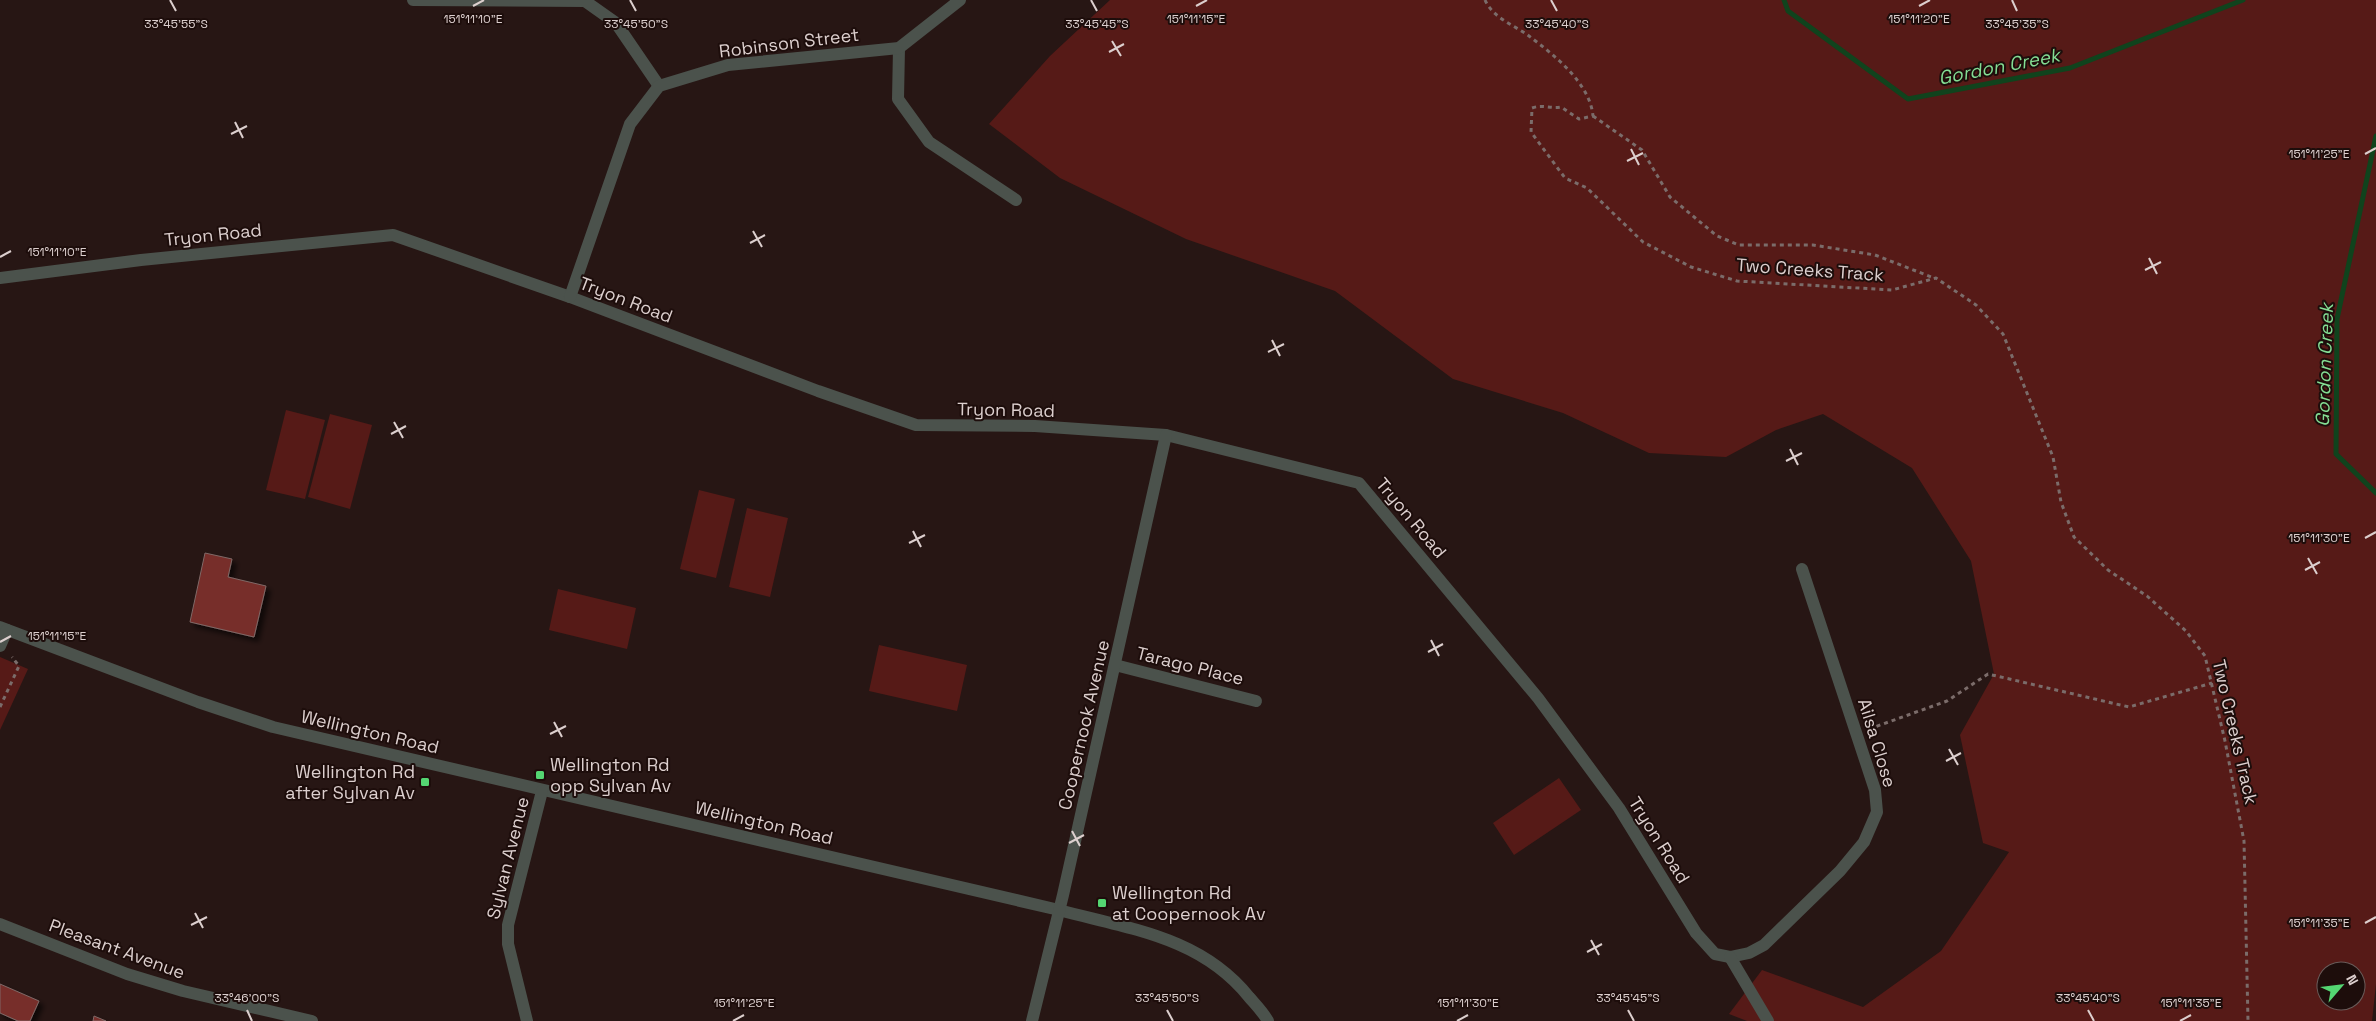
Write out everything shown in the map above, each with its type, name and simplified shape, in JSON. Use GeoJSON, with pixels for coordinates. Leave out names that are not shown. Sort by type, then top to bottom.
{"type":"FeatureCollection","features":[{"type":"Feature","properties":{"kind":"street"},"geometry":{"type":"LineString","coordinates":[[413,0],[585,1],[616,23],[659,86],[630,124],[570,297]]}},
{"type":"Feature","properties":{"kind":"street"},"geometry":{"type":"LineString","coordinates":[[960,0],[899,48],[898,99],[929,142],[1016,200]]}},
{"type":"Feature","properties":{"kind":"street","name":"Robinson Street"},"geometry":{"type":"LineString","coordinates":[[659,86],[728,65],[899,48]]}},
{"type":"Feature","properties":{"kind":"street","name":"Tryon Road"},"geometry":{"type":"LineString","coordinates":[[0,278],[142,260],[393,235],[570,297],[818,391],[916,425],[1035,426],[1166,435],[1359,483],[1538,698],[1619,808],[1696,934],[1715,954],[1730,957]]}},
{"type":"Feature","properties":{"kind":"street","name":"Coopernook Avenue"},"geometry":{"type":"LineString","coordinates":[[1032,1021],[1060,910],[1166,435]]}},
{"type":"Feature","properties":{"kind":"street","name":"Ailsa Close"},"geometry":{"type":"LineString","coordinates":[[1730,957],[1749,953],[1764,945],[1840,871],[1864,842],[1877,812],[1875,790],[1802,569]]}},
{"type":"Feature","properties":{"kind":"street"},"geometry":{"type":"LineString","coordinates":[[0,646],[4,628]]}},
{"type":"Feature","properties":{"kind":"street","name":"Wellington Road"},"geometry":{"type":"LineString","coordinates":[[4,628],[198,702],[273,727],[1060,910],[1169,939],[1189,947],[1223,969],[1246,993],[1268,1021]]}},
{"type":"Feature","properties":{"kind":"street","name":"Tarago Place"},"geometry":{"type":"LineString","coordinates":[[1115,665],[1256,702]]}},
{"type":"Feature","properties":{"kind":"street","name":"Sylvan Avenue"},"geometry":{"type":"LineString","coordinates":[[527,1021],[508,944],[508,925],[542,791]]}},
{"type":"Feature","properties":{"kind":"street","name":"Pleasant Avenue"},"geometry":{"type":"LineString","coordinates":[[0,924],[127,974],[182,991],[312,1021]]}},
{"type":"Feature","properties":{"kind":"street"},"geometry":{"type":"LineString","coordinates":[[1730,957],[1768,1021]]}},
{"type":"Feature","properties":{"kind":"path"},"geometry":{"type":"LineString","coordinates":[[1485,0],[1489,10],[1529,36],[1571,74],[1592,102],[1593,116],[1642,150],[1670,197],[1717,236],[1739,244],[1813,245],[1875,255],[1936,278]]}},
{"type":"Feature","properties":{"kind":"path","name":"Two Creeks Track"},"geometry":{"type":"LineString","coordinates":[[1593,116],[1579,119],[1561,107],[1552,108],[1542,105],[1532,108],[1531,132],[1565,178],[1587,188],[1643,242],[1691,267],[1737,281],[1892,290],[1936,278],[1976,306],[2002,334],[2053,457],[2061,502],[2074,537],[2108,570],[2147,596],[2186,631],[2205,656],[2244,841],[2248,1021]]}},
{"type":"Feature","properties":{"kind":"path"},"geometry":{"type":"LineString","coordinates":[[0,707],[19,666],[12,657]]}},
{"type":"Feature","properties":{"kind":"path"},"geometry":{"type":"LineString","coordinates":[[1857,734],[1947,701],[1988,674],[2129,707],[2212,683]]}},
{"type":"Feature","properties":{"kind":"shaded area"},"geometry":{"type":"Polygon","coordinates":[[[1110,0],[2376,0],[2376,984],[2372,1021],[1747,1021],[1729,1014],[1762,970],[1863,1007],[1941,951],[2009,852],[1983,843],[1960,735],[1994,674],[1971,561],[1912,468],[1823,414],[1776,430],[1726,457],[1649,453],[1563,413],[1453,379],[1335,291],[1186,239],[1060,178],[989,124],[1050,56],[1110,0]]]}},
{"type":"Feature","properties":{"kind":"shaded area"},"geometry":{"type":"Polygon","coordinates":[[[286,410],[325,420],[305,499],[266,490],[286,410]]]}},
{"type":"Feature","properties":{"kind":"shaded area"},"geometry":{"type":"Polygon","coordinates":[[[330,414],[372,425],[350,509],[308,497],[330,414]]]}},
{"type":"Feature","properties":{"kind":"shaded area"},"geometry":{"type":"Polygon","coordinates":[[[699,490],[735,499],[716,578],[680,569],[699,490]]]}},
{"type":"Feature","properties":{"kind":"shaded area"},"geometry":{"type":"Polygon","coordinates":[[[747,508],[788,518],[770,597],[729,587],[747,508]]]}},
{"type":"Feature","properties":{"kind":"shaded area"},"geometry":{"type":"Polygon","coordinates":[[[558,589],[636,608],[627,649],[549,630],[558,589]]]}},
{"type":"Feature","properties":{"kind":"shaded area"},"geometry":{"type":"Polygon","coordinates":[[[879,645],[967,665],[957,711],[869,691],[879,645]]]}},
{"type":"Feature","properties":{"kind":"shaded area"},"geometry":{"type":"Polygon","coordinates":[[[0,657],[28,669],[0,730],[0,657]]]}},
{"type":"Feature","properties":{"kind":"shaded area"},"geometry":{"type":"Polygon","coordinates":[[[1559,778],[1581,810],[1514,855],[1493,823],[1559,778]]]}},
{"type":"Feature","properties":{"kind":"building"},"geometry":{"type":"Polygon","coordinates":[[[205,553],[232,559],[228,577],[266,586],[254,637],[190,622],[205,553]]]}},
{"type":"Feature","properties":{"kind":"building"},"geometry":{"type":"Polygon","coordinates":[[[0,984],[39,1001],[30,1021],[18,1021],[0,1013],[0,984]]]}},
{"type":"Feature","properties":{"kind":"building"},"geometry":{"type":"Polygon","coordinates":[[[94,1016],[106,1021],[93,1021],[94,1016]]]}},
{"type":"Feature","properties":{"kind":"waterway","name":"Gordon Creek"},"geometry":{"type":"LineString","coordinates":[[1784,0],[1788,11],[1908,99],[2070,68],[2243,0]]}},
{"type":"Feature","properties":{"kind":"waterway","name":"Gordon Creek"},"geometry":{"type":"LineString","coordinates":[[2376,136],[2337,319],[2336,454],[2376,493]]}},
{"type":"Feature","properties":{"kind":"place","name":"Wellington Rd opp Sylvan Av"},"geometry":{"type":"Point","coordinates":[540,775]}},
{"type":"Feature","properties":{"kind":"place","name":"Wellington Rd after Sylvan Av"},"geometry":{"type":"Point","coordinates":[425,782]}},
{"type":"Feature","properties":{"kind":"place","name":"Wellington Rd at Coopernook Av"},"geometry":{"type":"Point","coordinates":[1102,903]}}]}
